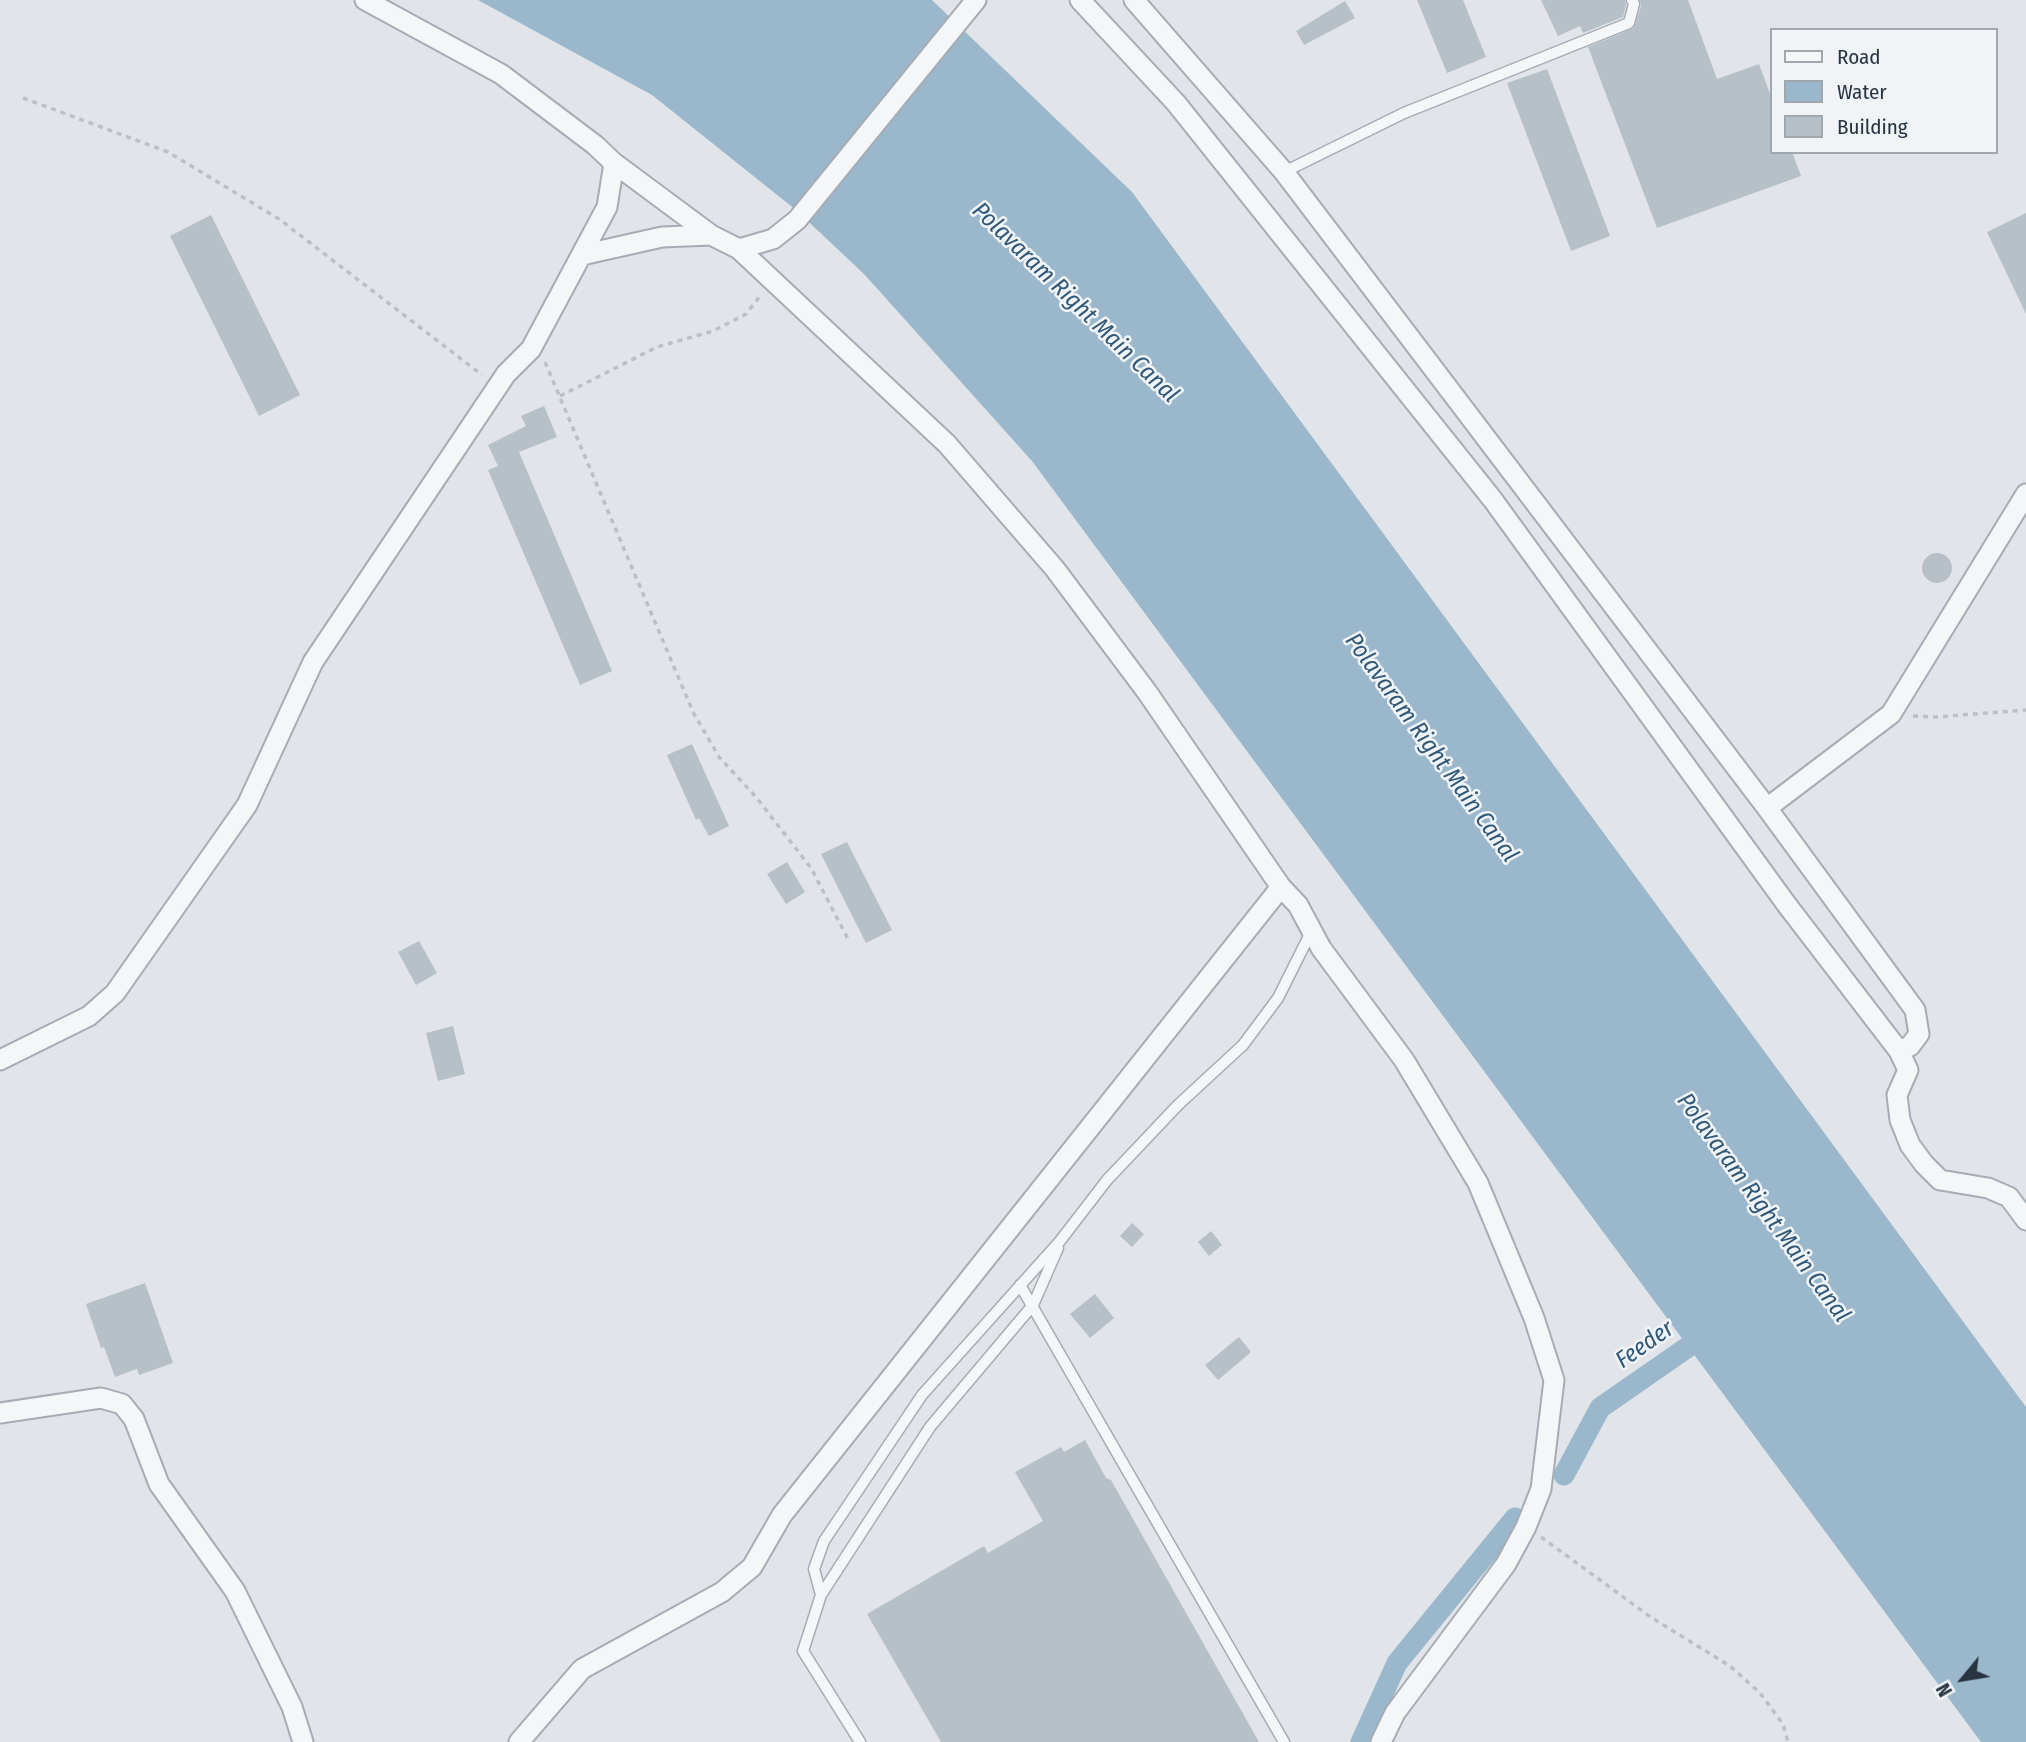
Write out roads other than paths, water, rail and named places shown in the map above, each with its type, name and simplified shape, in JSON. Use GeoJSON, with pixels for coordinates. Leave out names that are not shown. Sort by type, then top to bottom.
{"type":"FeatureCollection","features":[{"type":"Feature","properties":{"kind":"street"},"geometry":{"type":"LineString","coordinates":[[365,0],[501,74],[710,235],[739,249],[947,444],[1055,569],[1147,692],[1281,887],[1298,905],[1321,948],[1404,1060],[1478,1182],[1534,1318],[1554,1381],[1541,1489],[1526,1527],[1506,1564],[1395,1713],[1381,1742]]}},
{"type":"Feature","properties":{"kind":"street"},"geometry":{"type":"LineString","coordinates":[[739,249],[773,239],[797,220],[976,0]]}},
{"type":"Feature","properties":{"kind":"street"},"geometry":{"type":"LineString","coordinates":[[1080,0],[1176,103],[1493,500],[1787,905],[1899,1051],[1908,1070],[1897,1095],[1900,1120],[1910,1145],[1924,1164],[1940,1180],[1988,1188],[2010,1197],[2026,1220]]}},
{"type":"Feature","properties":{"kind":"street"},"geometry":{"type":"LineString","coordinates":[[1134,0],[1284,173],[1767,808],[1915,1010],[1919,1034],[1910,1046],[1899,1051]]}},
{"type":"Feature","properties":{"kind":"street"},"geometry":{"type":"LineString","coordinates":[[0,1060],[89,1016],[115,993],[247,805],[313,662],[506,374],[531,349],[607,207],[614,163]]}},
{"type":"Feature","properties":{"kind":"street"},"geometry":{"type":"LineString","coordinates":[[582,255],[662,237],[710,235]]}},
{"type":"Feature","properties":{"kind":"street"},"geometry":{"type":"LineString","coordinates":[[1767,808],[1891,714],[2026,494]]}},
{"type":"Feature","properties":{"kind":"street"},"geometry":{"type":"LineString","coordinates":[[519,1742],[582,1669],[722,1592],[752,1567],[782,1515],[1281,887]]}},
{"type":"Feature","properties":{"kind":"street"},"geometry":{"type":"LineString","coordinates":[[0,1413],[101,1398],[122,1404],[134,1419],[145,1453],[159,1483],[235,1591],[292,1707],[303,1742]]}},
{"type":"Feature","properties":{"kind":"lane"},"geometry":{"type":"LineString","coordinates":[[1284,173],[1404,113],[1629,23],[1634,4],[1632,0]]}},
{"type":"Feature","properties":{"kind":"lane"},"geometry":{"type":"LineString","coordinates":[[821,1595],[814,1569],[824,1541],[922,1395],[1060,1241],[1107,1180],[1178,1105],[1243,1045],[1278,999],[1312,929]]}},
{"type":"Feature","properties":{"kind":"lane"},"geometry":{"type":"LineString","coordinates":[[860,1742],[803,1651],[821,1595],[930,1427],[1033,1305],[1060,1241]]}},
{"type":"Feature","properties":{"kind":"lane"},"geometry":{"type":"LineString","coordinates":[[1020,1285],[1284,1742]]}},
{"type":"Feature","properties":{"kind":"water","name":"Polavaram Right Main Canal"},"geometry":{"type":"Polygon","coordinates":[[[478,0],[932,0],[1132,192],[2026,1407],[2026,1742],[1981,1742],[1032,461],[864,274],[796,210],[652,95],[478,0]]]}},
{"type":"Feature","properties":{"kind":"waterway","name":"Feeder"},"geometry":{"type":"LineString","coordinates":[[1564,1475],[1600,1408],[1711,1331]]}},
{"type":"Feature","properties":{"kind":"waterway","name":"Feeder"},"geometry":{"type":"LineString","coordinates":[[1361,1742],[1397,1663],[1515,1518]]}}]}
